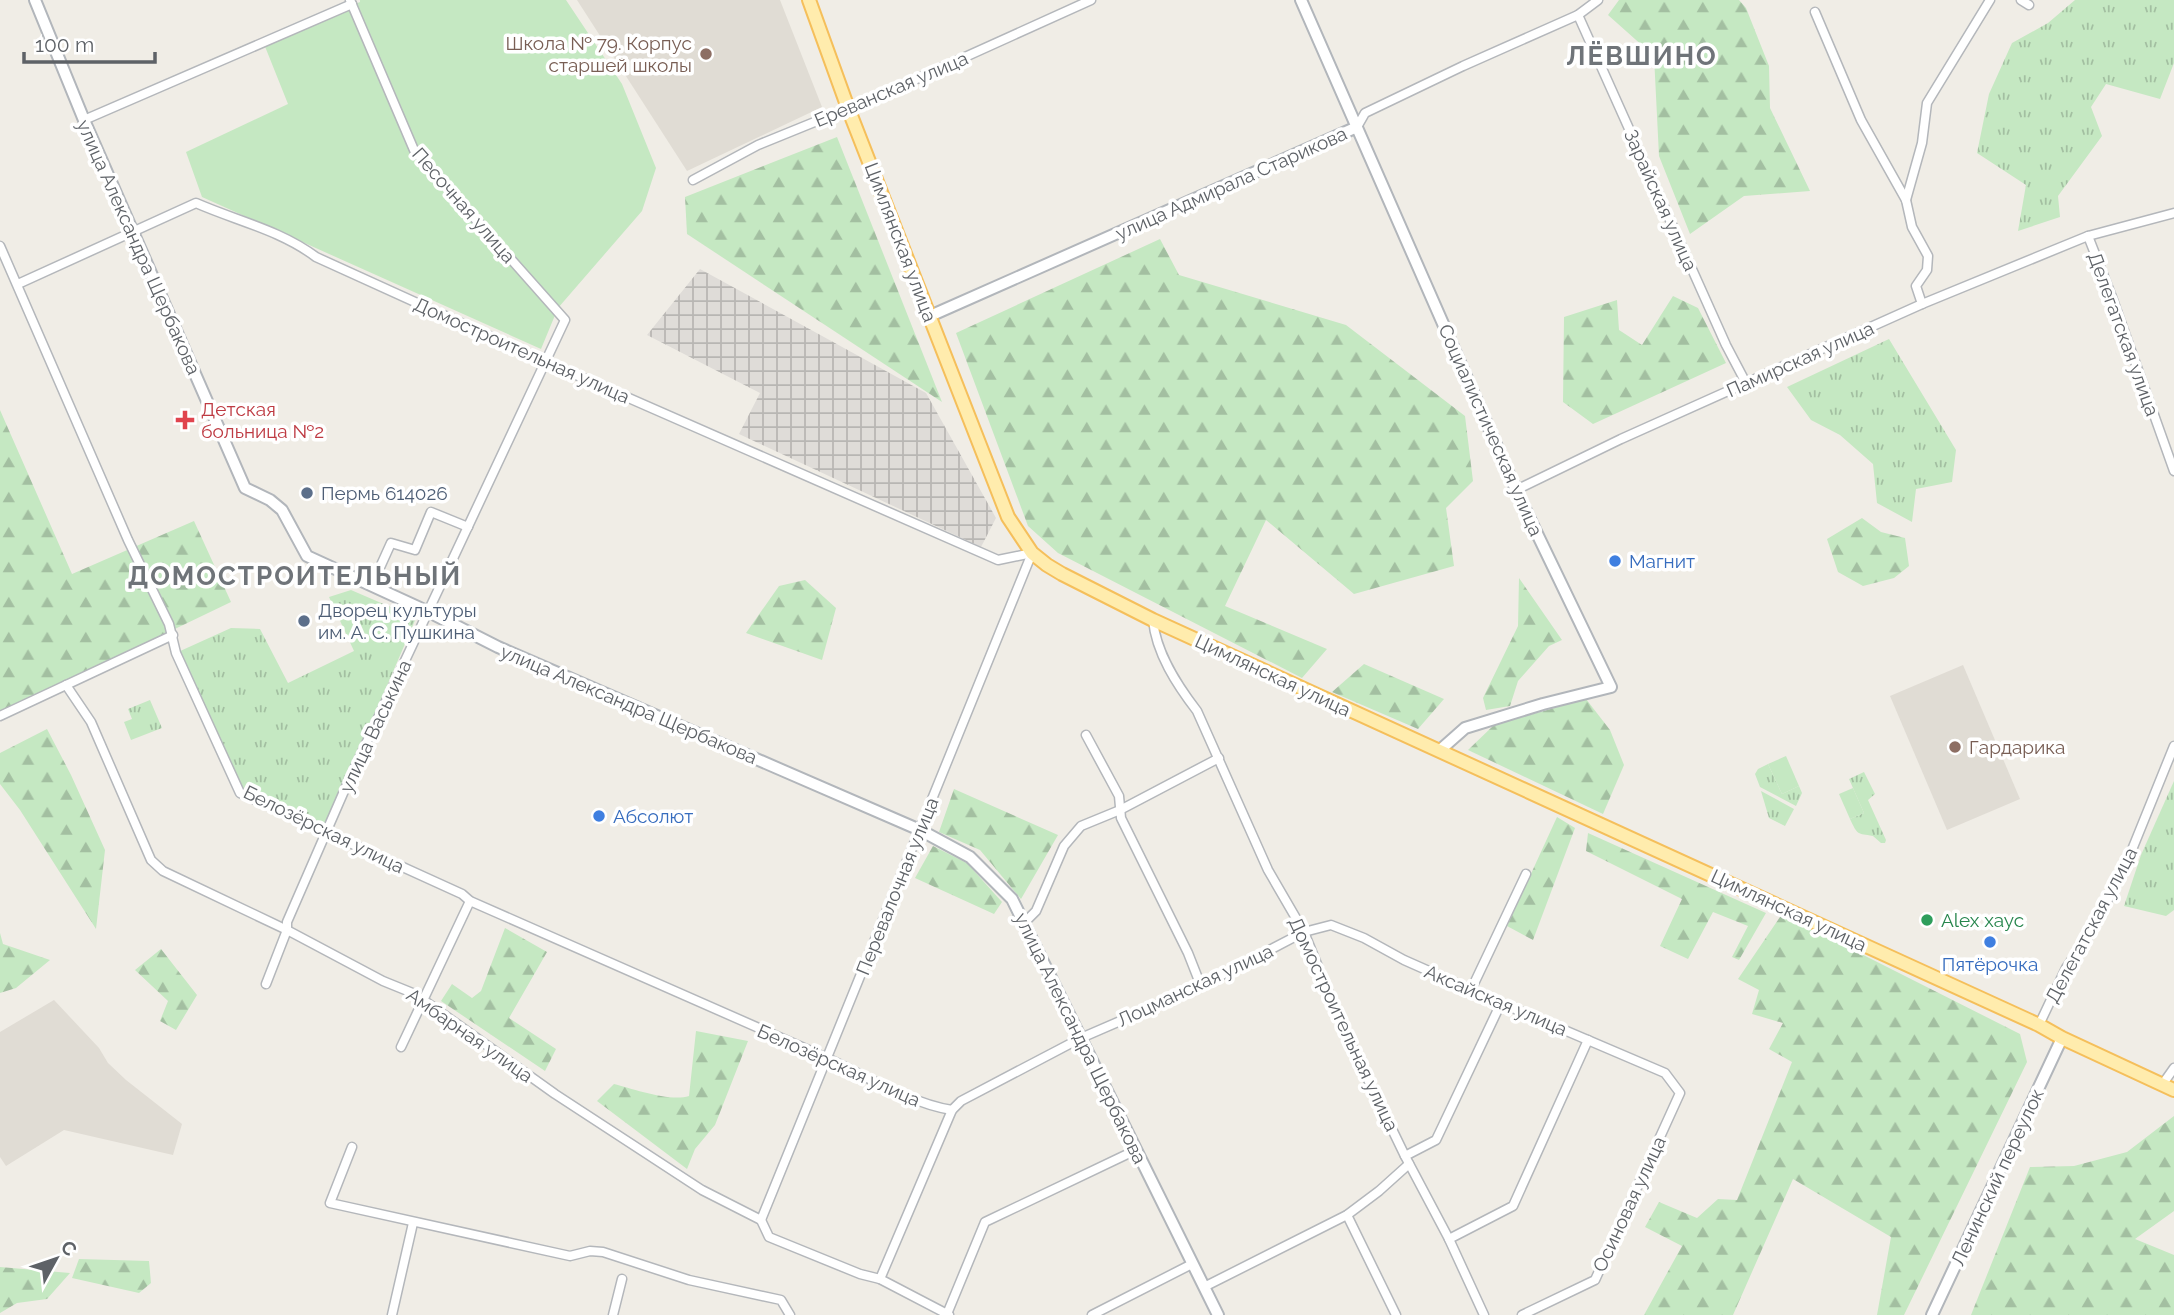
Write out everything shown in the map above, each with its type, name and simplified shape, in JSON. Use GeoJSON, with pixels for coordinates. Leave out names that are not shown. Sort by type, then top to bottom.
{"type":"FeatureCollection","features":[{"type":"Feature","properties":{"kind":"main road","name":"Цимлянская улица"},"geometry":{"type":"LineString","coordinates":[[809,0],[848,108],[1008,517],[1032,553],[1062,575],[1153,620],[2039,1025],[2168,1088]]}},
{"type":"Feature","properties":{"kind":"street","name":"улица Александра Щербакова"},"geometry":{"type":"LineString","coordinates":[[35,0],[132,232],[245,488],[270,500],[282,510],[307,556],[498,647],[920,830],[970,857],[1012,899],[1218,1315]]}},
{"type":"Feature","properties":{"kind":"street","name":"Ереванская улица"},"geometry":{"type":"LineString","coordinates":[[693,180],[758,145],[1091,0]]}},
{"type":"Feature","properties":{"kind":"street","name":"Социалистическая улица"},"geometry":{"type":"LineString","coordinates":[[1301,0],[1516,490],[1611,687],[1465,728],[1439,751]]}},
{"type":"Feature","properties":{"kind":"street","name":"улица Адмирала Старикова"},"geometry":{"type":"LineString","coordinates":[[930,316],[1357,127],[1365,113],[1578,15],[1598,0]]}},
{"type":"Feature","properties":{"kind":"street"},"geometry":{"type":"LineString","coordinates":[[1906,200],[1922,143],[1927,103],[1990,0]]}},
{"type":"Feature","properties":{"kind":"street"},"geometry":{"type":"LineString","coordinates":[[84,120],[351,2]]}},
{"type":"Feature","properties":{"kind":"street","name":"Песочная улица"},"geometry":{"type":"LineString","coordinates":[[351,2],[414,150],[565,320]]}},
{"type":"Feature","properties":{"kind":"street"},"geometry":{"type":"LineString","coordinates":[[1815,12],[1861,120],[1906,200],[1912,227],[1928,256],[1927,270],[1916,286],[1922,304]]}},
{"type":"Feature","properties":{"kind":"street","name":"Зарайская улица"},"geometry":{"type":"LineString","coordinates":[[1578,15],[1726,345],[1746,383]]}},
{"type":"Feature","properties":{"kind":"street","name":"Домостроительная улица"},"geometry":{"type":"LineString","coordinates":[[18,284],[196,203],[298,244],[316,257],[546,361],[998,560],[1032,553]]}},
{"type":"Feature","properties":{"kind":"street","name":"Памирская улица"},"geometry":{"type":"LineString","coordinates":[[1516,490],[1922,304],[2088,236],[2173,213]]}},
{"type":"Feature","properties":{"kind":"street","name":"Делегатская улица"},"geometry":{"type":"LineString","coordinates":[[2088,236],[2174,471]]}},
{"type":"Feature","properties":{"kind":"street","name":"Белозёрская улица"},"geometry":{"type":"LineString","coordinates":[[0,246],[123,528],[173,635],[176,653],[240,793],[462,894],[470,901],[937,1108],[951,1110]]}},
{"type":"Feature","properties":{"kind":"street","name":"улица Васькина"},"geometry":{"type":"LineString","coordinates":[[266,984],[287,930],[287,922],[327,832],[565,320]]}},
{"type":"Feature","properties":{"kind":"street"},"geometry":{"type":"LineString","coordinates":[[1539,478],[1544,487]]}},
{"type":"Feature","properties":{"kind":"street"},"geometry":{"type":"LineString","coordinates":[[372,585],[391,543],[415,550],[432,512],[468,527]]}},
{"type":"Feature","properties":{"kind":"street","name":"Перевалочная улица"},"geometry":{"type":"LineString","coordinates":[[761,1220],[1032,553]]}},
{"type":"Feature","properties":{"kind":"street","name":"Домостроительная улица"},"geometry":{"type":"LineString","coordinates":[[1153,620],[1155,637],[1180,688],[1197,711],[1268,870],[1304,932],[1343,1028],[1484,1315]]}},
{"type":"Feature","properties":{"kind":"street"},"geometry":{"type":"LineString","coordinates":[[0,716],[173,635]]}},
{"type":"Feature","properties":{"kind":"street","name":"Амбарная улица"},"geometry":{"type":"LineString","coordinates":[[66,685],[91,722],[151,860],[163,871],[287,930],[383,981],[415,994],[555,1094],[691,1183],[761,1220],[769,1237],[860,1275],[880,1279],[948,1314]]}},
{"type":"Feature","properties":{"kind":"street"},"geometry":{"type":"LineString","coordinates":[[1086,735],[1119,796],[1121,818],[1188,953],[1201,986]]}},
{"type":"Feature","properties":{"kind":"street","name":"Делегатская улица"},"geometry":{"type":"LineString","coordinates":[[2039,1025],[2066,968],[2090,934],[2125,867],[2174,746]]}},
{"type":"Feature","properties":{"kind":"street"},"geometry":{"type":"LineString","coordinates":[[1024,923],[1036,911],[1064,846],[1081,827],[1120,810],[1219,758]]}},
{"type":"Feature","properties":{"kind":"street"},"geometry":{"type":"LineString","coordinates":[[1471,990],[1526,874]]}},
{"type":"Feature","properties":{"kind":"street"},"geometry":{"type":"LineString","coordinates":[[401,1048],[470,901]]}},
{"type":"Feature","properties":{"kind":"street","name":"Аксайская улица"},"geometry":{"type":"LineString","coordinates":[[1304,932],[1331,925],[1364,938],[1404,960],[1665,1073],[1680,1093]]}},
{"type":"Feature","properties":{"kind":"street","name":"Лоцманская улица"},"geometry":{"type":"LineString","coordinates":[[951,1110],[961,1101],[1081,1038],[1201,986],[1304,932]]}},
{"type":"Feature","properties":{"kind":"street"},"geometry":{"type":"LineString","coordinates":[[1204,1287],[1347,1215],[1379,1191],[1407,1160],[1436,1140],[1501,1003]]}},
{"type":"Feature","properties":{"kind":"street","name":"Ленинский переулок"},"geometry":{"type":"LineString","coordinates":[[1932,1315],[2062,1038]]}},
{"type":"Feature","properties":{"kind":"street"},"geometry":{"type":"LineString","coordinates":[[1449,1239],[1513,1206],[1588,1040]]}},
{"type":"Feature","properties":{"kind":"street"},"geometry":{"type":"LineString","coordinates":[[2168,1088],[2174,1068]]}},
{"type":"Feature","properties":{"kind":"street","name":"Осиновая улица"},"geometry":{"type":"LineString","coordinates":[[1522,1315],[1595,1280],[1680,1093]]}},
{"type":"Feature","properties":{"kind":"street"},"geometry":{"type":"LineString","coordinates":[[880,1279],[951,1110]]}},
{"type":"Feature","properties":{"kind":"street"},"geometry":{"type":"LineString","coordinates":[[352,1147],[330,1203],[570,1256],[590,1251],[603,1252],[689,1280],[781,1300],[788,1311]]}},
{"type":"Feature","properties":{"kind":"street"},"geometry":{"type":"LineString","coordinates":[[948,1314],[985,1222],[1136,1150]]}},
{"type":"Feature","properties":{"kind":"street"},"geometry":{"type":"LineString","coordinates":[[1347,1215],[1396,1315]]}},
{"type":"Feature","properties":{"kind":"street"},"geometry":{"type":"LineString","coordinates":[[392,1315],[413,1223]]}},
{"type":"Feature","properties":{"kind":"street"},"geometry":{"type":"LineString","coordinates":[[1092,1315],[1105,1312],[1192,1264]]}},
{"type":"Feature","properties":{"kind":"street"},"geometry":{"type":"LineString","coordinates":[[614,1315],[622,1279]]}},
{"type":"Feature","properties":{"kind":"shaded area","name":"Школа № 79. Корпус старшей школы"},"geometry":{"type":"Polygon","coordinates":[[[577,0],[780,0],[822,107],[687,171],[577,0]]]}},
{"type":"Feature","properties":{"kind":"shaded area"},"geometry":{"type":"Polygon","coordinates":[[[700,269],[926,393],[996,518],[981,547],[739,434],[760,393],[647,335],[700,269]]]}},
{"type":"Feature","properties":{"kind":"shaded area","name":"Гардарика"},"geometry":{"type":"Polygon","coordinates":[[[1963,665],[2020,799],[1947,830],[1890,696],[1963,665]]]}},
{"type":"Feature","properties":{"kind":"shaded area"},"geometry":{"type":"Polygon","coordinates":[[[54,1000],[99,1048],[108,1063],[182,1124],[173,1155],[64,1130],[6,1166],[0,1157],[0,1032],[54,1000]]]}},
{"type":"Feature","properties":{"kind":"green space"},"geometry":{"type":"Polygon","coordinates":[[[360,0],[566,0],[622,84],[656,168],[642,211],[558,308],[541,349],[202,197],[186,152],[288,104],[264,44],[360,0]]]}},
{"type":"Feature","properties":{"kind":"green space"},"geometry":{"type":"Polygon","coordinates":[[[1619,0],[1739,0],[1746,8],[1769,66],[1770,108],[1810,191],[1744,196],[1690,234],[1659,156],[1654,56],[1608,15],[1619,0]]]}},
{"type":"Feature","properties":{"kind":"green space"},"geometry":{"type":"Polygon","coordinates":[[[2075,0],[2174,0],[2174,63],[2160,99],[2106,84],[2091,107],[2102,136],[2058,196],[2060,217],[2018,231],[2026,185],[1977,153],[1989,94],[2012,43],[2048,23],[2075,0]]]}},
{"type":"Feature","properties":{"kind":"green space"},"geometry":{"type":"Polygon","coordinates":[[[837,137],[942,402],[687,234],[685,197],[837,137]]]}},
{"type":"Feature","properties":{"kind":"green space"},"geometry":{"type":"Polygon","coordinates":[[[1160,239],[1179,275],[1346,325],[1465,416],[1473,481],[1446,508],[1454,566],[1354,594],[1266,520],[1225,606],[1327,649],[1302,678],[1058,553],[1028,526],[956,333],[1160,239]]]}},
{"type":"Feature","properties":{"kind":"green space"},"geometry":{"type":"Polygon","coordinates":[[[1673,296],[1698,308],[1726,363],[1593,424],[1563,402],[1564,317],[1617,300],[1619,330],[1642,345],[1673,296]]]}},
{"type":"Feature","properties":{"kind":"green space"},"geometry":{"type":"Polygon","coordinates":[[[1889,339],[1956,450],[1952,482],[1916,489],[1912,522],[1877,503],[1873,464],[1840,435],[1811,420],[1787,387],[1889,339]]]}},
{"type":"Feature","properties":{"kind":"green space"},"geometry":{"type":"Polygon","coordinates":[[[0,410],[72,574],[194,521],[231,602],[0,713],[0,410]]]}},
{"type":"Feature","properties":{"kind":"green space"},"geometry":{"type":"Polygon","coordinates":[[[1862,518],[1881,532],[1905,538],[1909,566],[1894,578],[1863,586],[1838,572],[1827,539],[1862,518]]]}},
{"type":"Feature","properties":{"kind":"green space"},"geometry":{"type":"Polygon","coordinates":[[[1519,578],[1562,640],[1549,646],[1518,681],[1510,706],[1486,710],[1483,698],[1518,626],[1519,578]]]}},
{"type":"Feature","properties":{"kind":"green space"},"geometry":{"type":"Polygon","coordinates":[[[805,580],[836,608],[822,660],[746,633],[779,586],[805,580]]]}},
{"type":"Feature","properties":{"kind":"green space"},"geometry":{"type":"Polygon","coordinates":[[[351,590],[416,618],[325,831],[244,794],[178,652],[231,628],[260,629],[288,683],[354,651],[329,597],[351,590]]]}},
{"type":"Feature","properties":{"kind":"green space"},"geometry":{"type":"Polygon","coordinates":[[[1364,664],[1444,699],[1418,729],[1332,692],[1364,664]]]}},
{"type":"Feature","properties":{"kind":"green space"},"geometry":{"type":"Polygon","coordinates":[[[1586,699],[1610,730],[1624,765],[1603,814],[1468,750],[1494,725],[1586,699]]]}},
{"type":"Feature","properties":{"kind":"green space"},"geometry":{"type":"Polygon","coordinates":[[[150,700],[162,728],[131,740],[124,722],[132,719],[128,709],[150,700]]]}},
{"type":"Feature","properties":{"kind":"green space"},"geometry":{"type":"Polygon","coordinates":[[[47,729],[105,850],[96,929],[20,810],[0,784],[0,753],[47,729]]]}},
{"type":"Feature","properties":{"kind":"green space"},"geometry":{"type":"Polygon","coordinates":[[[1786,756],[1799,786],[1782,794],[1768,764],[1786,756]]]}},
{"type":"Feature","properties":{"kind":"green space"},"geometry":{"type":"Polygon","coordinates":[[[1768,764],[1782,794],[1799,786],[1802,793],[1796,806],[1760,787],[1755,774],[1758,769],[1768,764]]]}},
{"type":"Feature","properties":{"kind":"green space"},"geometry":{"type":"Polygon","coordinates":[[[1864,772],[1875,794],[1868,800],[1885,843],[1873,836],[1858,833],[1850,819],[1864,813],[1849,779],[1864,772]]]}},
{"type":"Feature","properties":{"kind":"green space"},"geometry":{"type":"Polygon","coordinates":[[[2174,781],[2174,910],[2166,916],[2124,906],[2141,855],[2174,781]]]}},
{"type":"Feature","properties":{"kind":"green space"},"geometry":{"type":"Polygon","coordinates":[[[1853,788],[1864,813],[1850,819],[1839,794],[1853,788]]]}},
{"type":"Feature","properties":{"kind":"green space"},"geometry":{"type":"Polygon","coordinates":[[[954,789],[1058,835],[1021,899],[980,850],[939,832],[954,789]]]}},
{"type":"Feature","properties":{"kind":"green space"},"geometry":{"type":"Polygon","coordinates":[[[1761,791],[1794,809],[1785,826],[1769,818],[1761,791]]]}},
{"type":"Feature","properties":{"kind":"green space"},"geometry":{"type":"Polygon","coordinates":[[[1557,817],[1575,828],[1533,940],[1507,926],[1557,817]]]}},
{"type":"Feature","properties":{"kind":"green space"},"geometry":{"type":"Polygon","coordinates":[[[1588,833],[1766,913],[1739,960],[1732,957],[1748,926],[1713,912],[1688,959],[1660,946],[1682,899],[1586,851],[1588,833]]]}},
{"type":"Feature","properties":{"kind":"green space"},"geometry":{"type":"Polygon","coordinates":[[[933,846],[967,863],[1002,902],[994,914],[915,878],[933,846]]]}},
{"type":"Feature","properties":{"kind":"green space"},"geometry":{"type":"Polygon","coordinates":[[[1782,914],[2020,1034],[2027,1062],[1904,1315],[1877,1315],[1891,1237],[1793,1179],[1733,1315],[1644,1315],[1682,1246],[1645,1227],[1659,1202],[1697,1218],[1718,1199],[1737,1200],[1792,1062],[1769,1049],[1783,1023],[1752,1014],[1759,990],[1738,979],[1782,914]]]}},
{"type":"Feature","properties":{"kind":"green space"},"geometry":{"type":"Polygon","coordinates":[[[505,928],[547,952],[509,1018],[556,1049],[545,1071],[441,1001],[452,984],[472,998],[481,991],[505,928]]]}},
{"type":"Feature","properties":{"kind":"green space"},"geometry":{"type":"Polygon","coordinates":[[[0,933],[3,944],[50,960],[16,988],[0,993],[0,933]]]}},
{"type":"Feature","properties":{"kind":"green space"},"geometry":{"type":"Polygon","coordinates":[[[161,949],[197,995],[176,1030],[160,1021],[168,1001],[135,970],[161,949]]]}},
{"type":"Feature","properties":{"kind":"green space"},"geometry":{"type":"Polygon","coordinates":[[[696,1031],[748,1041],[715,1125],[695,1149],[687,1169],[597,1101],[614,1084],[662,1096],[689,1096],[696,1031]]]}},
{"type":"Feature","properties":{"kind":"green space"},"geometry":{"type":"Polygon","coordinates":[[[2174,1116],[2174,1211],[2135,1239],[2174,1255],[2174,1315],[1971,1315],[2030,1167],[2074,1166],[2127,1152],[2174,1116]]]}},
{"type":"Feature","properties":{"kind":"green space"},"geometry":{"type":"Polygon","coordinates":[[[79,1259],[149,1261],[151,1283],[139,1293],[72,1278],[79,1259]]]}},
{"type":"Feature","properties":{"kind":"green space"},"geometry":{"type":"Polygon","coordinates":[[[0,1267],[70,1273],[47,1299],[17,1303],[0,1313],[0,1267]]]}},
{"type":"Feature","properties":{"kind":"place","name":"Школа № 79. Корпус старшей школы"},"geometry":{"type":"Point","coordinates":[706,54]}},
{"type":"Feature","properties":{"kind":"place","name":"Детская больница №2"},"geometry":{"type":"Point","coordinates":[185,420]}},
{"type":"Feature","properties":{"kind":"place","name":"Пермь 614026"},"geometry":{"type":"Point","coordinates":[307,493]}},
{"type":"Feature","properties":{"kind":"place","name":"Магнит"},"geometry":{"type":"Point","coordinates":[1615,561]}},
{"type":"Feature","properties":{"kind":"place","name":"Дворец культуры им. А. С. Пушкина"},"geometry":{"type":"Point","coordinates":[304,621]}},
{"type":"Feature","properties":{"kind":"place","name":"Гардарика"},"geometry":{"type":"Point","coordinates":[1955,747]}},
{"type":"Feature","properties":{"kind":"place","name":"Абсолют"},"geometry":{"type":"Point","coordinates":[599,816]}},
{"type":"Feature","properties":{"kind":"place","name":"Alex хаус"},"geometry":{"type":"Point","coordinates":[1927,920]}},
{"type":"Feature","properties":{"kind":"place","name":"Пятёрочка"},"geometry":{"type":"Point","coordinates":[1990,942]}},
{"type":"Feature","properties":{"kind":"district","name":"ЛЁВШИНО"},"geometry":{"type":"Point","coordinates":[1642,56]}},
{"type":"Feature","properties":{"kind":"district","name":"ДОМОСТРОИТЕЛЬНЫЙ"},"geometry":{"type":"Point","coordinates":[295,576]}}]}
